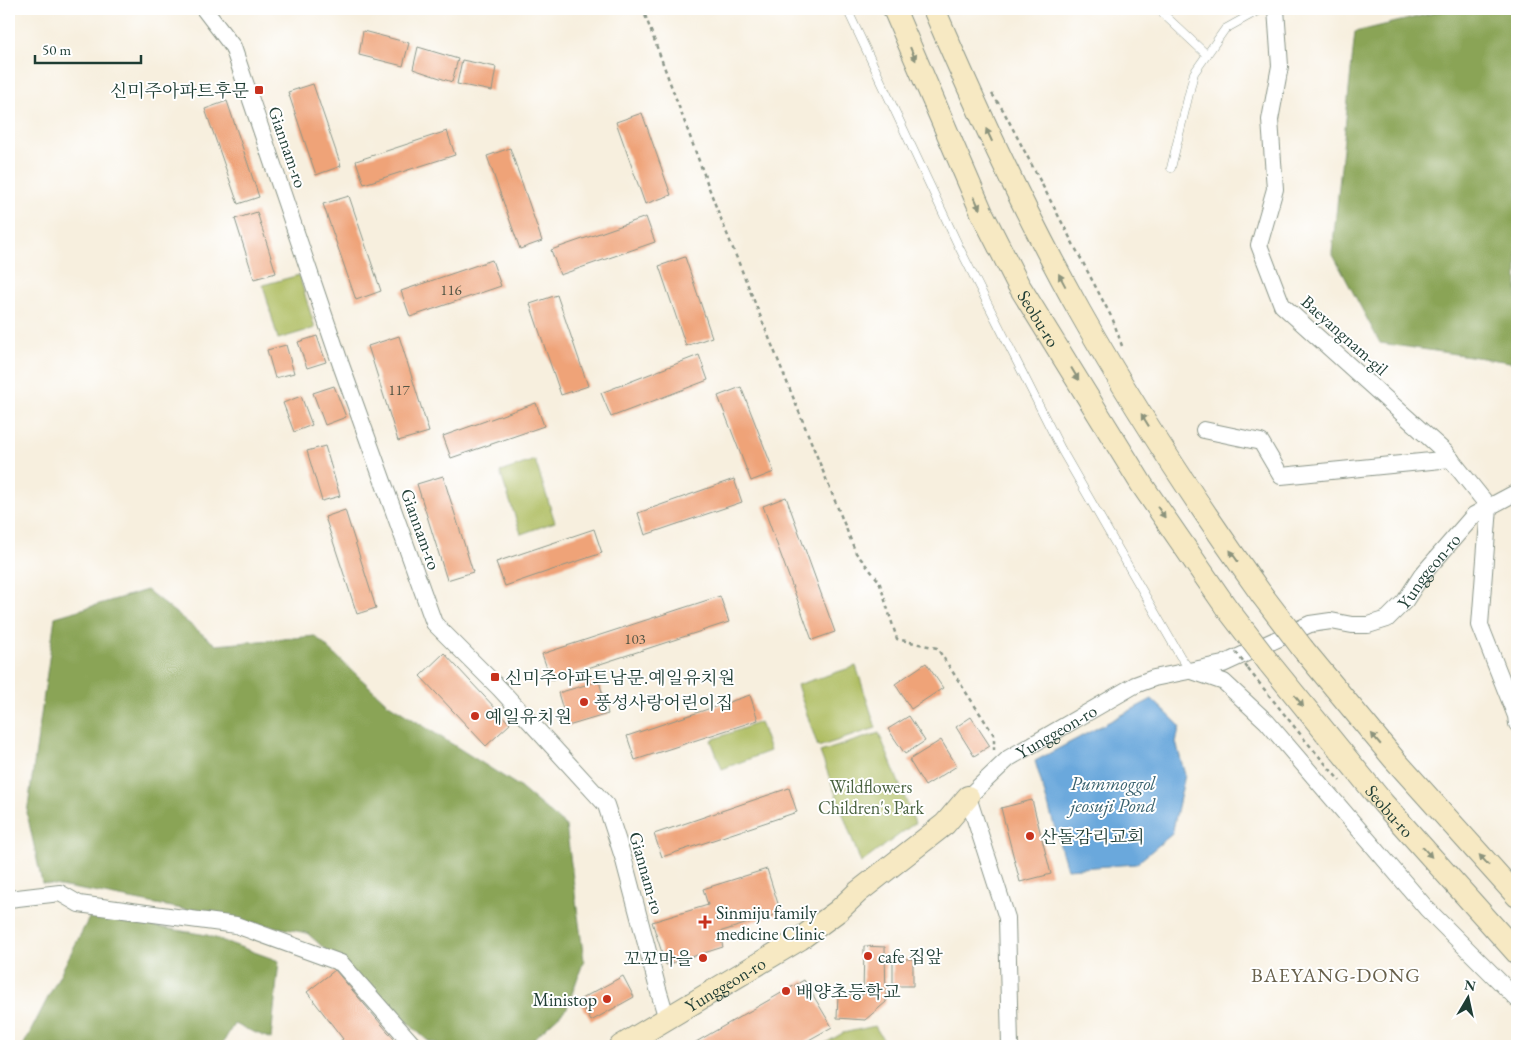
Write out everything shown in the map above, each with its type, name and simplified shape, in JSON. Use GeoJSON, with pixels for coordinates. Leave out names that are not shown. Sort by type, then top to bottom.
{"type":"FeatureCollection","features":[{"type":"Feature","properties":{"kind":"main road","name":"Seobu-ro"},"geometry":{"type":"LineString","coordinates":[[894,9],[974,196],[1018,284],[1142,485],[1226,607],[1268,663],[1383,803],[1517,953]]}},
{"type":"Feature","properties":{"kind":"main road","name":"Seobu-ro"},"geometry":{"type":"LineString","coordinates":[[934,9],[983,120],[1018,193],[1080,313],[1177,472],[1262,595],[1303,649],[1394,759],[1517,896]]}},
{"type":"Feature","properties":{"kind":"main road","name":"Yunggeon-ro"},"geometry":{"type":"LineString","coordinates":[[621,1046],[800,939],[838,911],[858,892],[945,824],[968,797]]}},
{"type":"Feature","properties":{"kind":"street","name":"Giannam-ro"},"geometry":{"type":"LineString","coordinates":[[204,9],[233,47],[341,365],[434,623],[500,690],[606,805],[623,857],[658,989],[668,1019]]}},
{"type":"Feature","properties":{"kind":"street","name":"Baeyangnam-gil"},"geometry":{"type":"LineString","coordinates":[[1276,9],[1280,66],[1270,120],[1275,189],[1259,245],[1282,305],[1446,452],[1489,506]]}},
{"type":"Feature","properties":{"kind":"street"},"geometry":{"type":"LineString","coordinates":[[1204,430],[1261,442],[1281,476],[1450,459]]}},
{"type":"Feature","properties":{"kind":"street","name":"Yunggeon-ro"},"geometry":{"type":"LineString","coordinates":[[968,797],[1010,758],[1135,685],[1154,678],[1223,664],[1310,624],[1331,621],[1352,625],[1368,625],[1387,619],[1405,601],[1422,574],[1474,515],[1517,492]]}},
{"type":"Feature","properties":{"kind":"street"},"geometry":{"type":"LineString","coordinates":[[1489,506],[1480,625],[1516,716],[1517,724]]}},
{"type":"Feature","properties":{"kind":"street"},"geometry":{"type":"LineString","coordinates":[[1190,670],[1224,682],[1267,722],[1427,909],[1517,999]]}},
{"type":"Feature","properties":{"kind":"street"},"geometry":{"type":"LineString","coordinates":[[968,797],[1007,918],[1010,1046]]}},
{"type":"Feature","properties":{"kind":"street"},"geometry":{"type":"LineString","coordinates":[[9,899],[60,893],[79,904],[236,925],[341,963],[414,1046]]}},
{"type":"Feature","properties":{"kind":"lane"},"geometry":{"type":"LineString","coordinates":[[848,9],[959,247],[1061,449],[1180,656],[1190,670]]}},
{"type":"Feature","properties":{"kind":"lane"},"geometry":{"type":"LineString","coordinates":[[1158,9],[1207,55]]}},
{"type":"Feature","properties":{"kind":"lane"},"geometry":{"type":"LineString","coordinates":[[1171,168],[1194,73],[1225,29],[1261,9]]}},
{"type":"Feature","properties":{"kind":"path"},"geometry":{"type":"LineString","coordinates":[[640,9],[645,15],[715,204],[856,553],[879,581],[897,639],[937,648],[994,735],[994,772]]}},
{"type":"Feature","properties":{"kind":"path"},"geometry":{"type":"LineString","coordinates":[[988,86],[1003,110],[1108,311],[1123,349]]}},
{"type":"Feature","properties":{"kind":"green space"},"geometry":{"type":"Polygon","coordinates":[[[1450,9],[1517,9],[1517,363],[1380,343],[1332,253],[1355,32],[1450,9]]]}},
{"type":"Feature","properties":{"kind":"green space"},"geometry":{"type":"Polygon","coordinates":[[[299,275],[315,328],[278,339],[263,285],[299,275]]]}},
{"type":"Feature","properties":{"kind":"green space"},"geometry":{"type":"Polygon","coordinates":[[[535,460],[555,522],[521,534],[500,472],[535,460]]]}},
{"type":"Feature","properties":{"kind":"green space"},"geometry":{"type":"Polygon","coordinates":[[[147,590],[216,645],[315,636],[387,703],[517,785],[566,826],[584,960],[567,1008],[526,1046],[447,1046],[428,1041],[307,933],[42,883],[27,813],[55,617],[147,590]]]}},
{"type":"Feature","properties":{"kind":"green space"},"geometry":{"type":"Polygon","coordinates":[[[856,666],[876,728],[818,747],[797,685],[856,666]]]}},
{"type":"Feature","properties":{"kind":"green space"},"geometry":{"type":"Polygon","coordinates":[[[760,722],[770,751],[722,769],[711,740],[760,722]]]}},
{"type":"Feature","properties":{"kind":"green space","name":"Wildflowers Children's Park"},"geometry":{"type":"Polygon","coordinates":[[[879,733],[915,823],[861,863],[820,752],[879,733]]]}},
{"type":"Feature","properties":{"kind":"green space"},"geometry":{"type":"Polygon","coordinates":[[[90,916],[207,935],[279,961],[271,1039],[234,1024],[221,1046],[23,1046],[90,916]]]}},
{"type":"Feature","properties":{"kind":"green space"},"geometry":{"type":"Polygon","coordinates":[[[875,1026],[887,1046],[820,1046],[843,1033],[875,1026]]]}},
{"type":"Feature","properties":{"kind":"water","name":"Pummoggol jeosuji Pond"},"geometry":{"type":"Polygon","coordinates":[[[1152,699],[1180,726],[1176,742],[1185,775],[1172,834],[1136,864],[1067,869],[1035,761],[1152,699]]]}},
{"type":"Feature","properties":{"kind":"building"},"geometry":{"type":"Polygon","coordinates":[[[363,31],[409,43],[403,66],[359,55],[363,31]]]}},
{"type":"Feature","properties":{"kind":"building"},"geometry":{"type":"Polygon","coordinates":[[[418,47],[458,59],[452,82],[413,69],[418,47]]]}},
{"type":"Feature","properties":{"kind":"building"},"geometry":{"type":"Polygon","coordinates":[[[462,60],[496,67],[492,91],[457,84],[462,60]]]}},
{"type":"Feature","properties":{"kind":"building"},"geometry":{"type":"Polygon","coordinates":[[[313,84],[341,166],[316,175],[288,92],[313,84]]]}},
{"type":"Feature","properties":{"kind":"building"},"geometry":{"type":"Polygon","coordinates":[[[227,101],[259,197],[238,204],[205,109],[227,101]]]}},
{"type":"Feature","properties":{"kind":"building"},"geometry":{"type":"Polygon","coordinates":[[[642,113],[671,195],[645,204],[616,122],[642,113]]]}},
{"type":"Feature","properties":{"kind":"building"},"geometry":{"type":"Polygon","coordinates":[[[447,131],[455,155],[364,184],[356,161],[447,131]]]}},
{"type":"Feature","properties":{"kind":"building"},"geometry":{"type":"Polygon","coordinates":[[[510,148],[542,241],[520,249],[487,156],[510,148]]]}},
{"type":"Feature","properties":{"kind":"building"},"geometry":{"type":"Polygon","coordinates":[[[349,196],[381,291],[356,300],[323,204],[349,196]]]}},
{"type":"Feature","properties":{"kind":"building"},"geometry":{"type":"Polygon","coordinates":[[[257,212],[276,273],[254,279],[235,219],[257,212]]]}},
{"type":"Feature","properties":{"kind":"building"},"geometry":{"type":"Polygon","coordinates":[[[646,217],[655,242],[560,275],[551,250],[646,217]]]}},
{"type":"Feature","properties":{"kind":"building"},"geometry":{"type":"Polygon","coordinates":[[[685,257],[712,337],[686,346],[659,266],[685,257]]]}},
{"type":"Feature","properties":{"kind":"building"},"geometry":{"type":"Polygon","coordinates":[[[492,260],[501,286],[410,317],[401,291],[492,260]]]}},
{"type":"Feature","properties":{"kind":"building"},"geometry":{"type":"Polygon","coordinates":[[[557,295],[588,386],[561,395],[530,304],[557,295]]]}},
{"type":"Feature","properties":{"kind":"building"},"geometry":{"type":"Polygon","coordinates":[[[317,336],[326,362],[307,368],[298,342],[317,336]]]}},
{"type":"Feature","properties":{"kind":"building"},"geometry":{"type":"Polygon","coordinates":[[[399,336],[429,432],[398,441],[368,346],[399,336]]]}},
{"type":"Feature","properties":{"kind":"building"},"geometry":{"type":"Polygon","coordinates":[[[286,345],[294,373],[275,378],[267,350],[286,345]]]}},
{"type":"Feature","properties":{"kind":"building"},"geometry":{"type":"Polygon","coordinates":[[[699,355],[708,380],[611,417],[601,393],[699,355]]]}},
{"type":"Feature","properties":{"kind":"building"},"geometry":{"type":"Polygon","coordinates":[[[334,386],[346,417],[325,425],[313,393],[334,386]]]}},
{"type":"Feature","properties":{"kind":"building"},"geometry":{"type":"Polygon","coordinates":[[[741,387],[774,472],[751,481],[718,396],[741,387]]]}},
{"type":"Feature","properties":{"kind":"building"},"geometry":{"type":"Polygon","coordinates":[[[301,396],[312,425],[294,432],[283,403],[301,396]]]}},
{"type":"Feature","properties":{"kind":"building"},"geometry":{"type":"Polygon","coordinates":[[[536,403],[544,426],[451,458],[443,436],[536,403]]]}},
{"type":"Feature","properties":{"kind":"building"},"geometry":{"type":"Polygon","coordinates":[[[325,446],[340,496],[322,501],[307,451],[325,446]]]}},
{"type":"Feature","properties":{"kind":"building"},"geometry":{"type":"Polygon","coordinates":[[[443,476],[473,572],[447,580],[417,484],[443,476]]]}},
{"type":"Feature","properties":{"kind":"building"},"geometry":{"type":"Polygon","coordinates":[[[734,479],[742,502],[645,535],[638,513],[734,479]]]}},
{"type":"Feature","properties":{"kind":"building"},"geometry":{"type":"Polygon","coordinates":[[[786,497],[835,632],[812,640],[763,506],[786,497]]]}},
{"type":"Feature","properties":{"kind":"building"},"geometry":{"type":"Polygon","coordinates":[[[345,510],[376,608],[357,614],[325,517],[345,510]]]}},
{"type":"Feature","properties":{"kind":"building"},"geometry":{"type":"Polygon","coordinates":[[[594,529],[602,553],[505,586],[496,562],[594,529]]]}},
{"type":"Feature","properties":{"kind":"building"},"geometry":{"type":"Polygon","coordinates":[[[720,596],[729,622],[551,680],[542,654],[720,596]]]}},
{"type":"Feature","properties":{"kind":"building"},"geometry":{"type":"Polygon","coordinates":[[[444,653],[510,724],[486,746],[420,676],[444,653]]]}},
{"type":"Feature","properties":{"kind":"building"},"geometry":{"type":"Polygon","coordinates":[[[926,663],[943,688],[911,709],[895,684],[926,663]]]}},
{"type":"Feature","properties":{"kind":"building"},"geometry":{"type":"Polygon","coordinates":[[[599,681],[608,714],[568,726],[558,693],[599,681]]]}},
{"type":"Feature","properties":{"kind":"building"},"geometry":{"type":"Polygon","coordinates":[[[750,695],[758,720],[635,760],[627,736],[750,695]]]}},
{"type":"Feature","properties":{"kind":"building"},"geometry":{"type":"Polygon","coordinates":[[[909,716],[925,741],[905,754],[888,729],[909,716]]]}},
{"type":"Feature","properties":{"kind":"building"},"geometry":{"type":"Polygon","coordinates":[[[971,717],[990,746],[974,756],[956,727],[971,717]]]}},
{"type":"Feature","properties":{"kind":"building"},"geometry":{"type":"Polygon","coordinates":[[[941,740],[957,766],[925,786],[909,760],[941,740]]]}},
{"type":"Feature","properties":{"kind":"building"},"geometry":{"type":"Polygon","coordinates":[[[789,788],[797,812],[662,857],[654,834],[789,788]]]}},
{"type":"Feature","properties":{"kind":"building"},"geometry":{"type":"Polygon","coordinates":[[[1032,800],[1051,874],[1020,882],[1001,808],[1032,800]]]}},
{"type":"Feature","properties":{"kind":"building"},"geometry":{"type":"Polygon","coordinates":[[[767,869],[781,913],[719,932],[723,947],[666,965],[652,922],[708,905],[703,889],[767,869]]]}},
{"type":"Feature","properties":{"kind":"building"},"geometry":{"type":"Polygon","coordinates":[[[864,946],[885,947],[886,1002],[865,1020],[837,1018],[838,994],[863,995],[864,946]]]}},
{"type":"Feature","properties":{"kind":"building"},"geometry":{"type":"Polygon","coordinates":[[[893,959],[913,959],[913,986],[893,986],[893,959]]]}},
{"type":"Feature","properties":{"kind":"building"},"geometry":{"type":"Polygon","coordinates":[[[335,970],[400,1046],[334,1046],[343,1039],[307,992],[335,970]]]}},
{"type":"Feature","properties":{"kind":"building","name":"Ministop"},"geometry":{"type":"Polygon","coordinates":[[[623,976],[634,997],[591,1021],[579,1000],[623,976]]]}},
{"type":"Feature","properties":{"kind":"building"},"geometry":{"type":"Polygon","coordinates":[[[804,980],[832,1027],[798,1046],[689,1046],[804,980]]]}},
{"type":"Feature","properties":{"kind":"place","name":"신미주아파트후문"},"geometry":{"type":"Point","coordinates":[259,90]}},
{"type":"Feature","properties":{"kind":"place","name":"신미주아파트남문.예일유치원"},"geometry":{"type":"Point","coordinates":[495,677]}},
{"type":"Feature","properties":{"kind":"place","name":"풍성사랑어린이집"},"geometry":{"type":"Point","coordinates":[584,702]}},
{"type":"Feature","properties":{"kind":"place","name":"예일유치원"},"geometry":{"type":"Point","coordinates":[475,716]}},
{"type":"Feature","properties":{"kind":"place","name":"산돌감리교회"},"geometry":{"type":"Point","coordinates":[1030,836]}},
{"type":"Feature","properties":{"kind":"place","name":"Sinmiju family medicine Clinic"},"geometry":{"type":"Point","coordinates":[705,922]}},
{"type":"Feature","properties":{"kind":"place","name":"cafe 집앞"},"geometry":{"type":"Point","coordinates":[868,956]}},
{"type":"Feature","properties":{"kind":"place","name":"꼬꼬마을"},"geometry":{"type":"Point","coordinates":[703,958]}},
{"type":"Feature","properties":{"kind":"place","name":"배양초등학교"},"geometry":{"type":"Point","coordinates":[786,991]}},
{"type":"Feature","properties":{"kind":"place","name":"Ministop"},"geometry":{"type":"Point","coordinates":[607,999]}},
{"type":"Feature","properties":{"kind":"district","name":"BAEYANG-DONG"},"geometry":{"type":"Point","coordinates":[1336,975]}}]}
